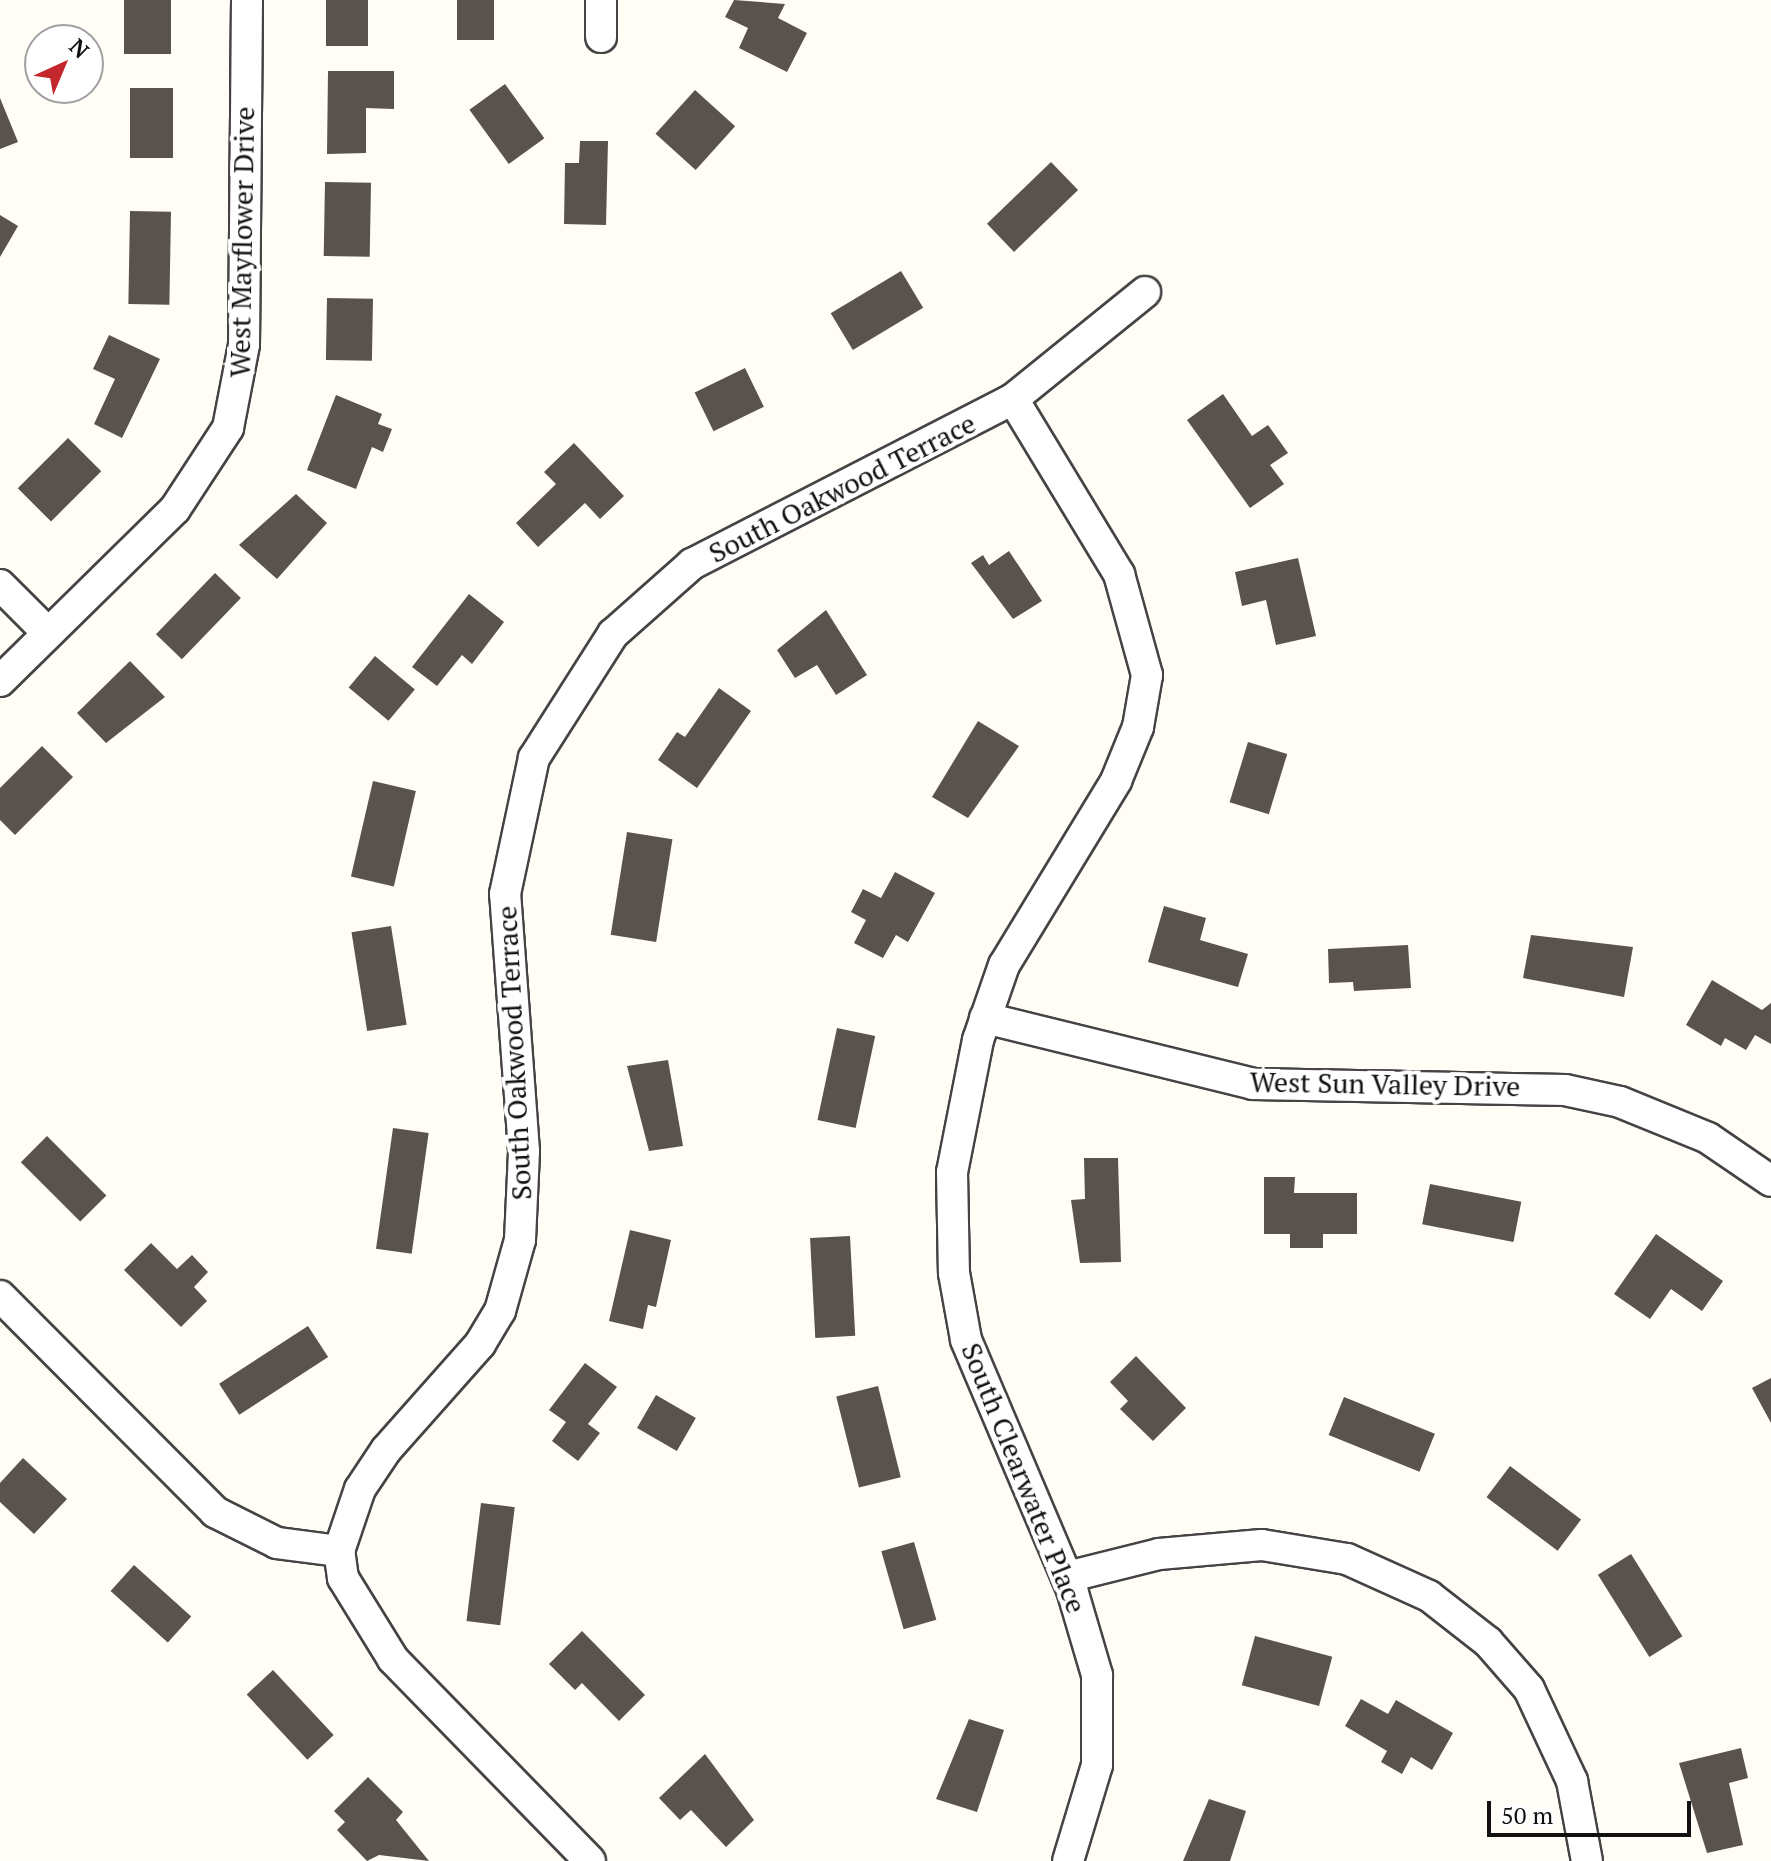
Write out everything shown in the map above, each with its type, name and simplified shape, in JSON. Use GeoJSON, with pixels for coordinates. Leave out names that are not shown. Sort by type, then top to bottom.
{"type":"FeatureCollection","features":[{"type":"Feature","properties":{"kind":"street","name":"West Mayflower Drive"},"geometry":{"type":"LineString","coordinates":[[0,681],[175,509],[205,472],[235,409],[244,345],[247,0]]}},
{"type":"Feature","properties":{"kind":"street"},"geometry":{"type":"LineString","coordinates":[[601,0],[601,37]]}},
{"type":"Feature","properties":{"kind":"street","name":"South Oakwood Terrace"},"geometry":{"type":"LineString","coordinates":[[339,1551],[360,1489],[480,1344],[513,1267],[526,1184],[505,894],[521,799],[551,723],[613,634],[692,564],[1013,399],[1145,292]]}},
{"type":"Feature","properties":{"kind":"street","name":"South Clearwater Place"},"geometry":{"type":"LineString","coordinates":[[1013,399],[1119,574],[1147,675],[1138,727],[1116,781],[1015,945],[985,1018],[952,1172],[954,1273],[966,1340],[994,1419],[1067,1577],[1093,1655],[1099,1714],[1093,1790],[1068,1861]]}},
{"type":"Feature","properties":{"kind":"street"},"geometry":{"type":"LineString","coordinates":[[0,585],[48,633]]}},
{"type":"Feature","properties":{"kind":"street","name":"West Sun Valley Drive"},"geometry":{"type":"LineString","coordinates":[[985,1018],[1253,1084],[1565,1090],[1620,1102],[1708,1138],[1771,1181]]}},
{"type":"Feature","properties":{"kind":"street"},"geometry":{"type":"LineString","coordinates":[[0,1296],[215,1512],[277,1543],[339,1551],[343,1578],[393,1659],[590,1861]]}},
{"type":"Feature","properties":{"kind":"street"},"geometry":{"type":"LineString","coordinates":[[1067,1577],[1159,1554],[1262,1545],[1347,1559],[1429,1596],[1488,1642],[1529,1689],[1572,1781],[1587,1861]]}},
{"type":"Feature","properties":{"kind":"building"},"geometry":{"type":"Polygon","coordinates":[[[124,0],[171,0],[171,54],[124,54],[124,0]]]}},
{"type":"Feature","properties":{"kind":"building"},"geometry":{"type":"Polygon","coordinates":[[[326,0],[368,0],[368,46],[326,46],[326,0]]]}},
{"type":"Feature","properties":{"kind":"building"},"geometry":{"type":"Polygon","coordinates":[[[457,0],[494,0],[494,40],[457,40],[457,0]]]}},
{"type":"Feature","properties":{"kind":"building"},"geometry":{"type":"Polygon","coordinates":[[[734,0],[785,4],[778,18],[807,33],[787,72],[739,48],[748,28],[725,17],[734,0]]]}},
{"type":"Feature","properties":{"kind":"building"},"geometry":{"type":"Polygon","coordinates":[[[328,71],[394,71],[394,109],[366,108],[366,153],[327,154],[328,71]]]}},
{"type":"Feature","properties":{"kind":"building"},"geometry":{"type":"Polygon","coordinates":[[[505,84],[544,138],[509,164],[469,110],[505,84]]]}},
{"type":"Feature","properties":{"kind":"building"},"geometry":{"type":"Polygon","coordinates":[[[130,88],[173,88],[173,158],[130,158],[130,88]]]}},
{"type":"Feature","properties":{"kind":"building"},"geometry":{"type":"Polygon","coordinates":[[[695,90],[735,126],[696,170],[656,134],[695,90]]]}},
{"type":"Feature","properties":{"kind":"building"},"geometry":{"type":"Polygon","coordinates":[[[0,98],[18,142],[0,149],[0,98]]]}},
{"type":"Feature","properties":{"kind":"building"},"geometry":{"type":"Polygon","coordinates":[[[580,141],[608,141],[606,225],[564,224],[565,163],[579,163],[580,141]]]}},
{"type":"Feature","properties":{"kind":"building"},"geometry":{"type":"Polygon","coordinates":[[[1051,162],[1078,190],[1014,252],[987,224],[1051,162]]]}},
{"type":"Feature","properties":{"kind":"building"},"geometry":{"type":"Polygon","coordinates":[[[325,182],[371,183],[370,257],[324,256],[325,182]]]}},
{"type":"Feature","properties":{"kind":"building"},"geometry":{"type":"Polygon","coordinates":[[[130,211],[171,212],[169,305],[128,304],[130,211]]]}},
{"type":"Feature","properties":{"kind":"building"},"geometry":{"type":"Polygon","coordinates":[[[0,215],[18,226],[0,257],[0,215]]]}},
{"type":"Feature","properties":{"kind":"building"},"geometry":{"type":"Polygon","coordinates":[[[901,271],[923,308],[853,350],[831,313],[901,271]]]}},
{"type":"Feature","properties":{"kind":"building"},"geometry":{"type":"Polygon","coordinates":[[[327,298],[373,299],[372,361],[326,360],[327,298]]]}},
{"type":"Feature","properties":{"kind":"building"},"geometry":{"type":"Polygon","coordinates":[[[109,335],[160,359],[122,438],[94,424],[115,379],[93,369],[109,335]]]}},
{"type":"Feature","properties":{"kind":"building"},"geometry":{"type":"Polygon","coordinates":[[[745,368],[764,407],[714,431],[695,393],[745,368]]]}},
{"type":"Feature","properties":{"kind":"building"},"geometry":{"type":"Polygon","coordinates":[[[1223,394],[1252,436],[1268,425],[1288,453],[1270,465],[1284,484],[1250,508],[1187,420],[1223,394]]]}},
{"type":"Feature","properties":{"kind":"building"},"geometry":{"type":"Polygon","coordinates":[[[336,395],[382,414],[378,424],[392,429],[383,452],[372,447],[356,489],[307,470],[336,395]]]}},
{"type":"Feature","properties":{"kind":"building"},"geometry":{"type":"Polygon","coordinates":[[[68,438],[101,471],[51,521],[18,488],[68,438]]]}},
{"type":"Feature","properties":{"kind":"building"},"geometry":{"type":"Polygon","coordinates":[[[574,443],[624,496],[600,519],[585,503],[538,547],[516,523],[556,484],[544,472],[574,443]]]}},
{"type":"Feature","properties":{"kind":"building"},"geometry":{"type":"Polygon","coordinates":[[[296,494],[327,523],[277,579],[239,545],[296,494]]]}},
{"type":"Feature","properties":{"kind":"building"},"geometry":{"type":"Polygon","coordinates":[[[1009,551],[1042,601],[1013,619],[971,563],[983,555],[989,565],[1009,551]]]}},
{"type":"Feature","properties":{"kind":"building"},"geometry":{"type":"Polygon","coordinates":[[[1298,558],[1316,636],[1276,645],[1266,600],[1242,606],[1235,572],[1298,558]]]}},
{"type":"Feature","properties":{"kind":"building"},"geometry":{"type":"Polygon","coordinates":[[[215,573],[241,598],[182,659],[156,634],[215,573]]]}},
{"type":"Feature","properties":{"kind":"building"},"geometry":{"type":"Polygon","coordinates":[[[469,594],[504,622],[472,664],[462,655],[437,686],[412,667],[469,594]]]}},
{"type":"Feature","properties":{"kind":"building"},"geometry":{"type":"Polygon","coordinates":[[[826,610],[867,675],[836,695],[817,665],[795,678],[777,650],[826,610]]]}},
{"type":"Feature","properties":{"kind":"building"},"geometry":{"type":"Polygon","coordinates":[[[375,656],[415,689],[388,721],[349,687],[375,656]]]}},
{"type":"Feature","properties":{"kind":"building"},"geometry":{"type":"Polygon","coordinates":[[[130,661],[165,697],[106,743],[77,713],[130,661]]]}},
{"type":"Feature","properties":{"kind":"building"},"geometry":{"type":"Polygon","coordinates":[[[719,688],[751,711],[697,788],[658,760],[677,732],[685,737],[719,688]]]}},
{"type":"Feature","properties":{"kind":"building"},"geometry":{"type":"Polygon","coordinates":[[[978,721],[1019,746],[968,818],[932,797],[978,721]]]}},
{"type":"Feature","properties":{"kind":"building"},"geometry":{"type":"Polygon","coordinates":[[[1248,742],[1287,754],[1269,814],[1230,802],[1248,742]]]}},
{"type":"Feature","properties":{"kind":"building"},"geometry":{"type":"Polygon","coordinates":[[[42,746],[73,777],[15,835],[0,820],[0,788],[42,746]]]}},
{"type":"Feature","properties":{"kind":"building"},"geometry":{"type":"Polygon","coordinates":[[[373,781],[416,791],[394,886],[351,876],[373,781]]]}},
{"type":"Feature","properties":{"kind":"building"},"geometry":{"type":"Polygon","coordinates":[[[627,832],[672,839],[656,942],[611,935],[627,832]]]}},
{"type":"Feature","properties":{"kind":"building"},"geometry":{"type":"Polygon","coordinates":[[[895,872],[935,893],[908,942],[896,935],[883,958],[854,943],[866,920],[851,912],[863,889],[881,898],[895,872]]]}},
{"type":"Feature","properties":{"kind":"building"},"geometry":{"type":"Polygon","coordinates":[[[1164,906],[1206,918],[1200,940],[1248,954],[1238,987],[1148,962],[1164,906]]]}},
{"type":"Feature","properties":{"kind":"building"},"geometry":{"type":"Polygon","coordinates":[[[391,926],[407,1025],[367,1031],[351,932],[391,926]]]}},
{"type":"Feature","properties":{"kind":"building"},"geometry":{"type":"Polygon","coordinates":[[[1531,935],[1633,947],[1624,997],[1523,978],[1531,935]]]}},
{"type":"Feature","properties":{"kind":"building"},"geometry":{"type":"Polygon","coordinates":[[[1408,945],[1411,988],[1354,991],[1353,982],[1329,983],[1328,949],[1408,945]]]}},
{"type":"Feature","properties":{"kind":"building"},"geometry":{"type":"Polygon","coordinates":[[[1712,980],[1762,1010],[1771,1003],[1771,1044],[1755,1035],[1746,1050],[1725,1038],[1721,1046],[1686,1025],[1712,980]]]}},
{"type":"Feature","properties":{"kind":"building"},"geometry":{"type":"Polygon","coordinates":[[[837,1028],[875,1036],[856,1128],[817,1120],[837,1028]]]}},
{"type":"Feature","properties":{"kind":"building"},"geometry":{"type":"Polygon","coordinates":[[[668,1060],[683,1146],[649,1151],[627,1066],[668,1060]]]}},
{"type":"Feature","properties":{"kind":"building"},"geometry":{"type":"Polygon","coordinates":[[[393,1128],[429,1133],[412,1254],[376,1249],[393,1128]]]}},
{"type":"Feature","properties":{"kind":"building"},"geometry":{"type":"Polygon","coordinates":[[[47,1136],[106,1195],[80,1222],[21,1162],[47,1136]]]}},
{"type":"Feature","properties":{"kind":"building"},"geometry":{"type":"Polygon","coordinates":[[[1084,1158],[1118,1158],[1121,1262],[1080,1263],[1071,1200],[1085,1199],[1084,1158]]]}},
{"type":"Feature","properties":{"kind":"building"},"geometry":{"type":"Polygon","coordinates":[[[1264,1177],[1295,1177],[1294,1193],[1357,1193],[1357,1234],[1323,1234],[1323,1248],[1290,1248],[1290,1234],[1264,1234],[1264,1177]]]}},
{"type":"Feature","properties":{"kind":"building"},"geometry":{"type":"Polygon","coordinates":[[[1430,1184],[1521,1202],[1513,1242],[1422,1224],[1430,1184]]]}},
{"type":"Feature","properties":{"kind":"building"},"geometry":{"type":"Polygon","coordinates":[[[630,1230],[671,1240],[656,1307],[648,1305],[643,1329],[609,1321],[630,1230]]]}},
{"type":"Feature","properties":{"kind":"building"},"geometry":{"type":"Polygon","coordinates":[[[1656,1234],[1723,1281],[1702,1311],[1671,1289],[1650,1319],[1614,1294],[1656,1234]]]}},
{"type":"Feature","properties":{"kind":"building"},"geometry":{"type":"Polygon","coordinates":[[[850,1236],[855,1336],[815,1338],[810,1238],[850,1236]]]}},
{"type":"Feature","properties":{"kind":"building"},"geometry":{"type":"Polygon","coordinates":[[[151,1243],[177,1269],[192,1255],[208,1272],[194,1287],[207,1301],[181,1327],[124,1270],[151,1243]]]}},
{"type":"Feature","properties":{"kind":"building"},"geometry":{"type":"Polygon","coordinates":[[[308,1326],[328,1357],[239,1415],[219,1384],[308,1326]]]}},
{"type":"Feature","properties":{"kind":"building"},"geometry":{"type":"Polygon","coordinates":[[[1136,1356],[1186,1408],[1153,1441],[1120,1409],[1128,1401],[1110,1382],[1136,1356]]]}},
{"type":"Feature","properties":{"kind":"building"},"geometry":{"type":"Polygon","coordinates":[[[585,1363],[617,1387],[588,1424],[600,1433],[578,1461],[552,1441],[566,1422],[549,1410],[585,1363]]]}},
{"type":"Feature","properties":{"kind":"building"},"geometry":{"type":"Polygon","coordinates":[[[1771,1378],[1771,1423],[1752,1388],[1771,1378]]]}},
{"type":"Feature","properties":{"kind":"building"},"geometry":{"type":"Polygon","coordinates":[[[878,1386],[901,1477],[859,1488],[836,1396],[878,1386]]]}},
{"type":"Feature","properties":{"kind":"building"},"geometry":{"type":"Polygon","coordinates":[[[656,1395],[696,1418],[677,1451],[637,1428],[656,1395]]]}},
{"type":"Feature","properties":{"kind":"building"},"geometry":{"type":"Polygon","coordinates":[[[1344,1397],[1435,1434],[1420,1472],[1329,1435],[1344,1397]]]}},
{"type":"Feature","properties":{"kind":"building"},"geometry":{"type":"Polygon","coordinates":[[[23,1458],[67,1499],[34,1534],[0,1502],[0,1483],[23,1458]]]}},
{"type":"Feature","properties":{"kind":"building"},"geometry":{"type":"Polygon","coordinates":[[[1510,1466],[1581,1520],[1558,1551],[1487,1497],[1510,1466]]]}},
{"type":"Feature","properties":{"kind":"building"},"geometry":{"type":"Polygon","coordinates":[[[481,1503],[515,1507],[500,1625],[466,1621],[481,1503]]]}},
{"type":"Feature","properties":{"kind":"building"},"geometry":{"type":"Polygon","coordinates":[[[914,1542],[936,1620],[904,1629],[881,1551],[914,1542]]]}},
{"type":"Feature","properties":{"kind":"building"},"geometry":{"type":"Polygon","coordinates":[[[1631,1554],[1682,1636],[1649,1657],[1598,1575],[1631,1554]]]}},
{"type":"Feature","properties":{"kind":"building"},"geometry":{"type":"Polygon","coordinates":[[[134,1565],[191,1617],[168,1643],[111,1591],[134,1565]]]}},
{"type":"Feature","properties":{"kind":"building"},"geometry":{"type":"Polygon","coordinates":[[[582,1631],[645,1695],[619,1721],[582,1683],[575,1690],[549,1664],[582,1631]]]}},
{"type":"Feature","properties":{"kind":"building"},"geometry":{"type":"Polygon","coordinates":[[[1255,1636],[1332,1657],[1319,1706],[1242,1685],[1255,1636]]]}},
{"type":"Feature","properties":{"kind":"building"},"geometry":{"type":"Polygon","coordinates":[[[273,1670],[334,1735],[307,1760],[247,1695],[273,1670]]]}},
{"type":"Feature","properties":{"kind":"building"},"geometry":{"type":"Polygon","coordinates":[[[1361,1699],[1388,1714],[1396,1700],[1453,1733],[1432,1770],[1411,1757],[1402,1774],[1381,1762],[1387,1751],[1345,1726],[1361,1699]]]}},
{"type":"Feature","properties":{"kind":"building"},"geometry":{"type":"Polygon","coordinates":[[[969,1719],[1004,1730],[977,1812],[936,1799],[969,1719]]]}},
{"type":"Feature","properties":{"kind":"building"},"geometry":{"type":"Polygon","coordinates":[[[1741,1748],[1748,1778],[1729,1783],[1743,1845],[1707,1853],[1679,1763],[1741,1748]]]}},
{"type":"Feature","properties":{"kind":"building"},"geometry":{"type":"Polygon","coordinates":[[[705,1754],[754,1820],[726,1847],[691,1810],[680,1820],[659,1798],[705,1754]]]}},
{"type":"Feature","properties":{"kind":"building"},"geometry":{"type":"Polygon","coordinates":[[[368,1777],[403,1812],[396,1820],[429,1861],[379,1855],[367,1861],[337,1830],[345,1822],[334,1811],[368,1777]]]}},
{"type":"Feature","properties":{"kind":"building"},"geometry":{"type":"Polygon","coordinates":[[[1209,1799],[1246,1811],[1230,1861],[1183,1861],[1209,1799]]]}}]}
